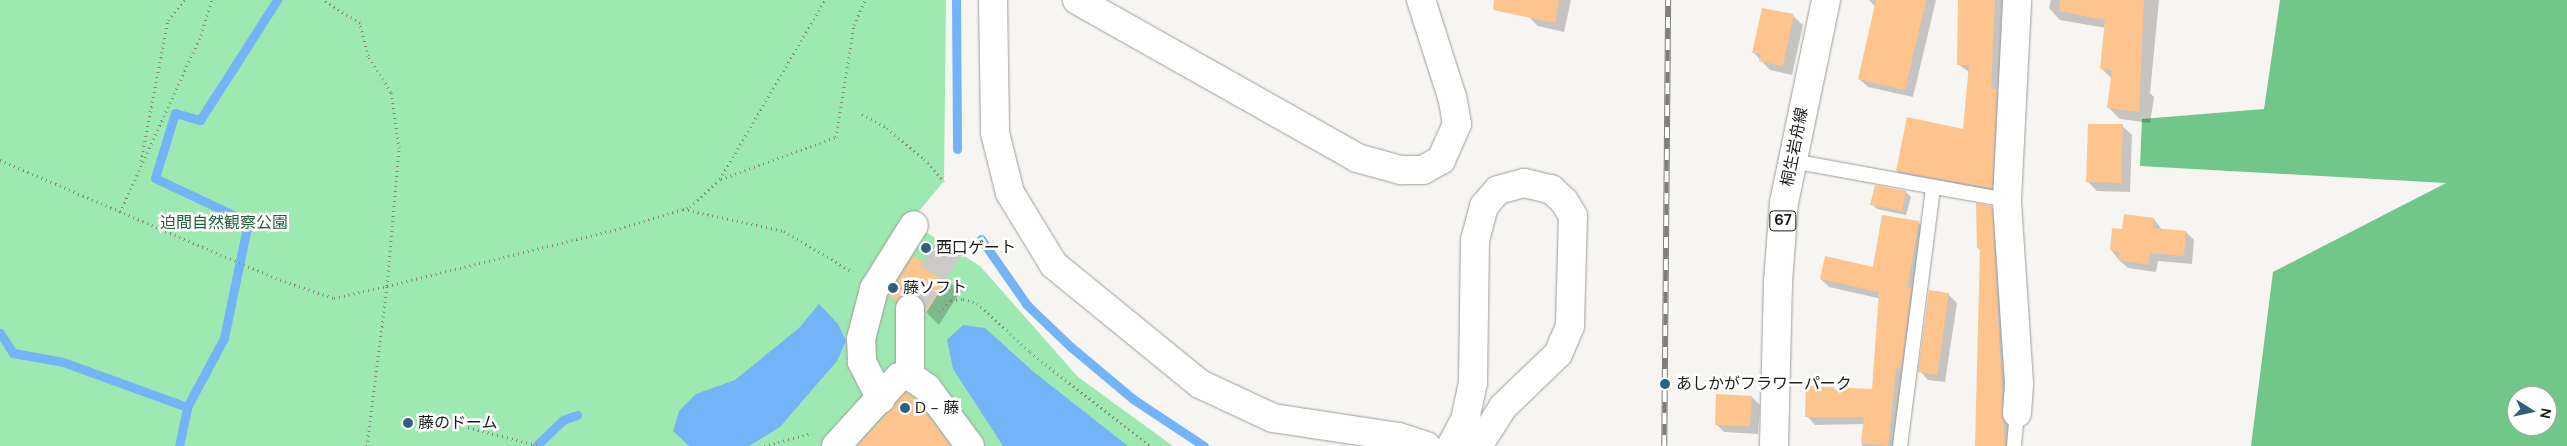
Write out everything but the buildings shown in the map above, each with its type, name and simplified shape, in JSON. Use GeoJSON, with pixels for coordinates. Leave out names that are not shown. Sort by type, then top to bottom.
{"type":"FeatureCollection","features":[{"type":"Feature","properties":{"kind":"street"},"geometry":{"type":"LineString","coordinates":[[993,0],[995,133],[1010,193],[1054,265],[1200,384],[1273,418],[1399,437],[1427,446]]}},
{"type":"Feature","properties":{"kind":"street"},"geometry":{"type":"LineString","coordinates":[[1077,0],[1357,158],[1408,170],[1423,170],[1441,160],[1457,124],[1452,97],[1421,0]]}},
{"type":"Feature","properties":{"kind":"street","name":"桐生岩舟線"},"geometry":{"type":"LineString","coordinates":[[1774,446],[1780,252],[1792,161],[1826,0]]}},
{"type":"Feature","properties":{"kind":"street"},"geometry":{"type":"LineString","coordinates":[[2017,0],[2007,200],[2019,383],[2017,413]]}},
{"type":"Feature","properties":{"kind":"street"},"geometry":{"type":"LineString","coordinates":[[1451,446],[1465,420],[1473,382],[1475,240],[1484,206],[1498,190],[1524,183],[1551,189],[1564,201],[1573,216],[1567,335],[1558,354],[1503,407],[1478,446]]}},
{"type":"Feature","properties":{"kind":"street"},"geometry":{"type":"LineString","coordinates":[[881,399],[862,362],[861,339],[874,289],[914,225]]}},
{"type":"Feature","properties":{"kind":"street"},"geometry":{"type":"LineString","coordinates":[[910,309],[910,376]]}},
{"type":"Feature","properties":{"kind":"street"},"geometry":{"type":"LineString","coordinates":[[828,438],[881,399],[899,377],[910,376],[927,388],[970,446]]}},
{"type":"Feature","properties":{"kind":"lane"},"geometry":{"type":"LineString","coordinates":[[1792,161],[2007,200]]}},
{"type":"Feature","properties":{"kind":"lane"},"geometry":{"type":"LineString","coordinates":[[1900,446],[1933,188]]}},
{"type":"Feature","properties":{"kind":"lane"},"geometry":{"type":"LineString","coordinates":[[2014,446],[2017,413]]}},
{"type":"Feature","properties":{"kind":"path"},"geometry":{"type":"LineString","coordinates":[[140,166],[168,20],[184,0]]}},
{"type":"Feature","properties":{"kind":"path"},"geometry":{"type":"LineString","coordinates":[[120,212],[202,35],[212,0]]}},
{"type":"Feature","properties":{"kind":"path"},"geometry":{"type":"LineString","coordinates":[[323,0],[360,23],[368,56],[390,92],[399,148],[388,286],[367,446]]}},
{"type":"Feature","properties":{"kind":"path"},"geometry":{"type":"LineString","coordinates":[[0,160],[280,280],[334,298],[610,231],[690,207],[720,179],[825,0]]}},
{"type":"Feature","properties":{"kind":"path"},"geometry":{"type":"LineString","coordinates":[[720,179],[836,137],[854,25],[865,0]]}},
{"type":"Feature","properties":{"kind":"path"},"geometry":{"type":"LineString","coordinates":[[862,114],[887,128],[924,159],[944,181]]}},
{"type":"Feature","properties":{"kind":"path"},"geometry":{"type":"LineString","coordinates":[[682,209],[784,232],[860,276]]}},
{"type":"Feature","properties":{"kind":"path"},"geometry":{"type":"LineString","coordinates":[[939,301],[939,312],[951,300],[963,299],[977,303],[1030,352],[1150,446]]}},
{"type":"Feature","properties":{"kind":"path"},"geometry":{"type":"LineString","coordinates":[[439,420],[540,446]]}},
{"type":"Feature","properties":{"kind":"path"},"geometry":{"type":"LineString","coordinates":[[764,446],[828,438]]}},
{"type":"Feature","properties":{"kind":"green space","name":"迫間自然観察公園"},"geometry":{"type":"Polygon","coordinates":[[[0,0],[946,0],[944,181],[910,222],[980,266],[1078,377],[1173,446],[0,446],[0,0]]]}},
{"type":"Feature","properties":{"kind":"green space"},"geometry":{"type":"Polygon","coordinates":[[[2280,0],[2567,0],[2567,446],[2251,446],[2273,272],[2446,183],[2140,166],[2142,119],[2264,109],[2280,0]]]}},
{"type":"Feature","properties":{"kind":"water"},"geometry":{"type":"Polygon","coordinates":[[[819,304],[838,324],[846,341],[837,361],[780,427],[749,446],[689,446],[673,431],[679,411],[696,394],[735,380],[799,328],[819,304]]]}},
{"type":"Feature","properties":{"kind":"water"},"geometry":{"type":"Polygon","coordinates":[[[963,325],[985,328],[1035,373],[1128,446],[1003,446],[953,369],[947,340],[963,325]]]}},
{"type":"Feature","properties":{"kind":"waterway"},"geometry":{"type":"LineString","coordinates":[[179,446],[187,407],[224,338],[248,222],[155,178],[175,113],[200,120],[277,0]]}},
{"type":"Feature","properties":{"kind":"waterway"},"geometry":{"type":"LineString","coordinates":[[956,0],[957,149]]}},
{"type":"Feature","properties":{"kind":"waterway"},"geometry":{"type":"LineString","coordinates":[[981,239],[1027,305],[1071,347],[1133,399],[1204,446]]}},
{"type":"Feature","properties":{"kind":"waterway"},"geometry":{"type":"LineString","coordinates":[[0,333],[13,353],[63,362],[187,407]]}},
{"type":"Feature","properties":{"kind":"waterway"},"geometry":{"type":"LineString","coordinates":[[536,446],[563,420],[577,415]]}},
{"type":"Feature","properties":{"kind":"tunnel"},"geometry":{"type":"LineString","coordinates":[[910,309],[950,247]]}},
{"type":"Feature","properties":{"kind":"railway"},"geometry":{"type":"LineString","coordinates":[[1664,446],[1668,0]]}},
{"type":"Feature","properties":{"kind":"place","name":"西口ゲート"},"geometry":{"type":"Point","coordinates":[926,248]}},
{"type":"Feature","properties":{"kind":"place","name":"藤ソフト"},"geometry":{"type":"Point","coordinates":[893,288]}},
{"type":"Feature","properties":{"kind":"place","name":"あしかがフラワーパーク"},"geometry":{"type":"Point","coordinates":[1665,384]}},
{"type":"Feature","properties":{"kind":"place","name":"D - 藤"},"geometry":{"type":"Point","coordinates":[905,408]}},
{"type":"Feature","properties":{"kind":"place","name":"藤のドーム"},"geometry":{"type":"Point","coordinates":[408,423]}}]}
